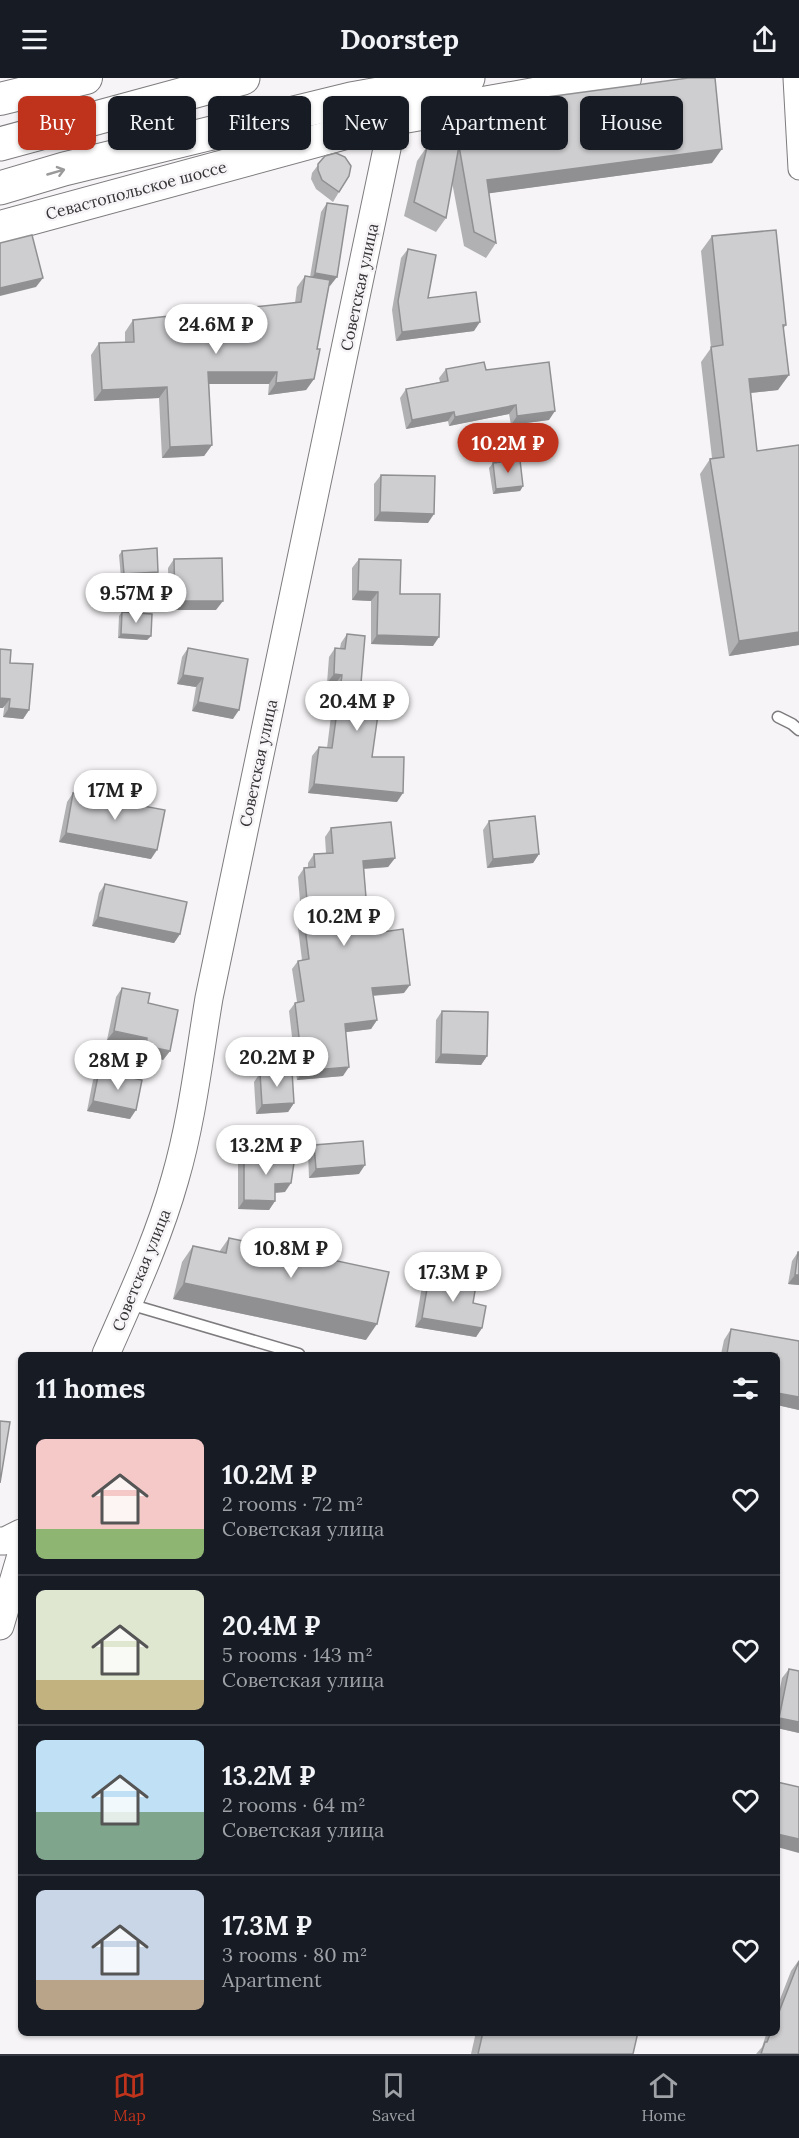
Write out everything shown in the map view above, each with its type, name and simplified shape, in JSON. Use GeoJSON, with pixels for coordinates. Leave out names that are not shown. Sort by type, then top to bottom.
{"type":"FeatureCollection","features":[{"type":"Feature","properties":{"kind":"main road"},"geometry":{"type":"LineString","coordinates":[[0,99],[86,78]]}},
{"type":"Feature","properties":{"kind":"main road"},"geometry":{"type":"LineString","coordinates":[[0,144],[243,78]]}},
{"type":"Feature","properties":{"kind":"main road"},"geometry":{"type":"LineString","coordinates":[[0,188],[64,169],[351,99],[468,78]]}},
{"type":"Feature","properties":{"kind":"main road","name":"Севастопольское шоссе"},"geometry":{"type":"LineString","coordinates":[[522,96],[625,78]]}},
{"type":"Feature","properties":{"kind":"main road","name":"Севастопольское шоссе"},"geometry":{"type":"LineString","coordinates":[[0,227],[323,138]]}},
{"type":"Feature","properties":{"kind":"street"},"geometry":{"type":"LineString","coordinates":[[794,78],[799,169]]}},
{"type":"Feature","properties":{"kind":"street"},"geometry":{"type":"LineString","coordinates":[[383,162],[400,137],[421,118]]}},
{"type":"Feature","properties":{"kind":"street"},"geometry":{"type":"LineString","coordinates":[[379,150],[383,162]]}},
{"type":"Feature","properties":{"kind":"street","name":"Советская улица"},"geometry":{"type":"LineString","coordinates":[[107,1352],[156,1241],[176,1178],[209,999],[386,150]]}},
{"type":"Feature","properties":{"kind":"street"},"geometry":{"type":"LineString","coordinates":[[0,1544],[18,1534]]}},
{"type":"Feature","properties":{"kind":"street"},"geometry":{"type":"LineString","coordinates":[[0,1544],[18,1547]]}},
{"type":"Feature","properties":{"kind":"street"},"geometry":{"type":"LineString","coordinates":[[0,1544],[13,1564],[18,1565],[0,1626]]}},
{"type":"Feature","properties":{"kind":"lane"},"geometry":{"type":"LineString","coordinates":[[778,717],[799,730]]}},
{"type":"Feature","properties":{"kind":"lane"},"geometry":{"type":"LineString","coordinates":[[129,1304],[163,1312],[293,1352]]}},
{"type":"Feature","properties":{"kind":"building"},"geometry":{"type":"Polygon","coordinates":[[[688,78],[715,78],[722,149],[487,180],[496,243],[474,232],[460,150],[568,150],[568,96],[554,96],[688,78]]]}},
{"type":"Feature","properties":{"kind":"building"},"geometry":{"type":"Polygon","coordinates":[[[426,150],[458,150],[446,218],[414,202],[426,150]]]}},
{"type":"Feature","properties":{"kind":"building"},"geometry":{"type":"Polygon","coordinates":[[[336,153],[345,157],[351,166],[349,176],[339,192],[322,180],[318,170],[318,164],[325,156],[336,153]]]}},
{"type":"Feature","properties":{"kind":"building"},"geometry":{"type":"Polygon","coordinates":[[[327,203],[348,206],[337,277],[315,273],[327,203]]]}},
{"type":"Feature","properties":{"kind":"building"},"geometry":{"type":"Polygon","coordinates":[[[776,230],[789,375],[749,379],[757,451],[799,445],[799,632],[739,641],[710,459],[724,457],[711,347],[723,345],[712,236],[776,230]]]}},
{"type":"Feature","properties":{"kind":"building"},"geometry":{"type":"Polygon","coordinates":[[[32,235],[43,278],[0,288],[0,243],[32,235]]]}},
{"type":"Feature","properties":{"kind":"building"},"geometry":{"type":"Polygon","coordinates":[[[408,249],[436,255],[428,298],[476,292],[480,322],[402,332],[398,301],[408,249]]]}},
{"type":"Feature","properties":{"kind":"building"},"geometry":{"type":"Polygon","coordinates":[[[305,276],[330,280],[317,349],[320,349],[314,379],[276,383],[277,372],[208,372],[212,445],[170,447],[167,387],[102,390],[99,343],[134,342],[133,320],[301,302],[305,276]]]}},
{"type":"Feature","properties":{"kind":"building"},"geometry":{"type":"Polygon","coordinates":[[[484,362],[486,370],[549,362],[555,411],[517,416],[516,405],[455,417],[454,412],[412,420],[406,389],[448,381],[446,369],[484,362]]]}},
{"type":"Feature","properties":{"kind":"building"},"geometry":{"type":"Polygon","coordinates":[[[520,460],[523,486],[496,489],[493,463],[520,460]]]}},
{"type":"Feature","properties":{"kind":"building"},"geometry":{"type":"Polygon","coordinates":[[[381,475],[435,476],[434,514],[380,512],[381,475]]]}},
{"type":"Feature","properties":{"kind":"building"},"geometry":{"type":"Polygon","coordinates":[[[157,548],[158,572],[124,574],[122,551],[157,548]]]}},
{"type":"Feature","properties":{"kind":"building"},"geometry":{"type":"Polygon","coordinates":[[[222,558],[223,601],[175,601],[174,559],[222,558]]]}},
{"type":"Feature","properties":{"kind":"building"},"geometry":{"type":"Polygon","coordinates":[[[359,559],[401,560],[400,594],[440,594],[439,637],[377,635],[378,592],[358,591],[359,559]]]}},
{"type":"Feature","properties":{"kind":"building"},"geometry":{"type":"Polygon","coordinates":[[[122,612],[152,614],[151,636],[121,634],[122,612]]]}},
{"type":"Feature","properties":{"kind":"building"},"geometry":{"type":"Polygon","coordinates":[[[347,634],[365,636],[361,683],[382,686],[372,757],[404,757],[403,793],[314,784],[319,747],[332,748],[342,675],[334,674],[335,648],[345,649],[347,634]]]}},
{"type":"Feature","properties":{"kind":"building"},"geometry":{"type":"Polygon","coordinates":[[[188,648],[248,659],[239,710],[198,702],[203,678],[183,675],[188,648]]]}},
{"type":"Feature","properties":{"kind":"building"},"geometry":{"type":"Polygon","coordinates":[[[0,649],[11,650],[10,663],[33,664],[29,710],[9,708],[10,699],[0,698],[0,649]]]}},
{"type":"Feature","properties":{"kind":"building"},"geometry":{"type":"Polygon","coordinates":[[[73,793],[165,810],[157,850],[66,833],[73,793]]]}},
{"type":"Feature","properties":{"kind":"building"},"geometry":{"type":"Polygon","coordinates":[[[535,816],[539,854],[493,859],[489,821],[535,816]]]}},
{"type":"Feature","properties":{"kind":"building"},"geometry":{"type":"Polygon","coordinates":[[[391,822],[395,858],[363,861],[369,934],[403,929],[410,985],[372,988],[377,1020],[345,1024],[349,1067],[303,1071],[295,1003],[304,1001],[298,961],[309,959],[303,912],[308,911],[304,868],[315,867],[314,854],[333,853],[331,828],[391,822]]]}},
{"type":"Feature","properties":{"kind":"building"},"geometry":{"type":"Polygon","coordinates":[[[105,884],[187,902],[180,934],[98,917],[105,884]]]}},
{"type":"Feature","properties":{"kind":"building"},"geometry":{"type":"Polygon","coordinates":[[[122,988],[150,993],[148,1003],[178,1010],[170,1051],[146,1046],[147,1038],[114,1031],[122,988]]]}},
{"type":"Feature","properties":{"kind":"building"},"geometry":{"type":"Polygon","coordinates":[[[442,1011],[488,1012],[487,1056],[441,1054],[442,1011]]]}},
{"type":"Feature","properties":{"kind":"building"},"geometry":{"type":"Polygon","coordinates":[[[99,1071],[142,1080],[136,1110],[93,1101],[99,1071]]]}},
{"type":"Feature","properties":{"kind":"building"},"geometry":{"type":"Polygon","coordinates":[[[292,1071],[294,1103],[262,1105],[260,1073],[292,1071]]]}},
{"type":"Feature","properties":{"kind":"building"},"geometry":{"type":"Polygon","coordinates":[[[363,1141],[365,1165],[316,1169],[314,1145],[363,1141]]]}},
{"type":"Feature","properties":{"kind":"building"},"geometry":{"type":"Polygon","coordinates":[[[244,1155],[295,1156],[291,1183],[275,1184],[275,1201],[244,1200],[244,1155]]]}},
{"type":"Feature","properties":{"kind":"building"},"geometry":{"type":"Polygon","coordinates":[[[229,1238],[389,1272],[377,1324],[184,1283],[193,1246],[226,1253],[229,1238]]]}},
{"type":"Feature","properties":{"kind":"building"},"geometry":{"type":"Polygon","coordinates":[[[798,1252],[799,1275],[795,1275],[798,1252]]]}},
{"type":"Feature","properties":{"kind":"building"},"geometry":{"type":"Polygon","coordinates":[[[429,1277],[476,1285],[473,1303],[486,1306],[482,1328],[422,1318],[429,1277]]]}},
{"type":"Feature","properties":{"kind":"building"},"geometry":{"type":"Polygon","coordinates":[[[731,1329],[799,1341],[799,1397],[780,1394],[780,1352],[727,1352],[731,1329]]]}},
{"type":"Feature","properties":{"kind":"building"},"geometry":{"type":"Polygon","coordinates":[[[0,1421],[10,1422],[0,1483],[0,1421]]]}},
{"type":"Feature","properties":{"kind":"building"},"geometry":{"type":"Polygon","coordinates":[[[789,1669],[799,1671],[799,1722],[780,1718],[789,1669]]]}},
{"type":"Feature","properties":{"kind":"building"},"geometry":{"type":"Polygon","coordinates":[[[780,1783],[799,1787],[799,1839],[780,1835],[780,1783]]]}},
{"type":"Feature","properties":{"kind":"building"},"geometry":{"type":"Polygon","coordinates":[[[799,1961],[799,2054],[761,2054],[769,2036],[780,2036],[780,2009],[799,1961]]]}},
{"type":"Feature","properties":{"kind":"building"},"geometry":{"type":"Polygon","coordinates":[[[482,2036],[637,2036],[633,2054],[478,2054],[482,2036]]]}}]}
